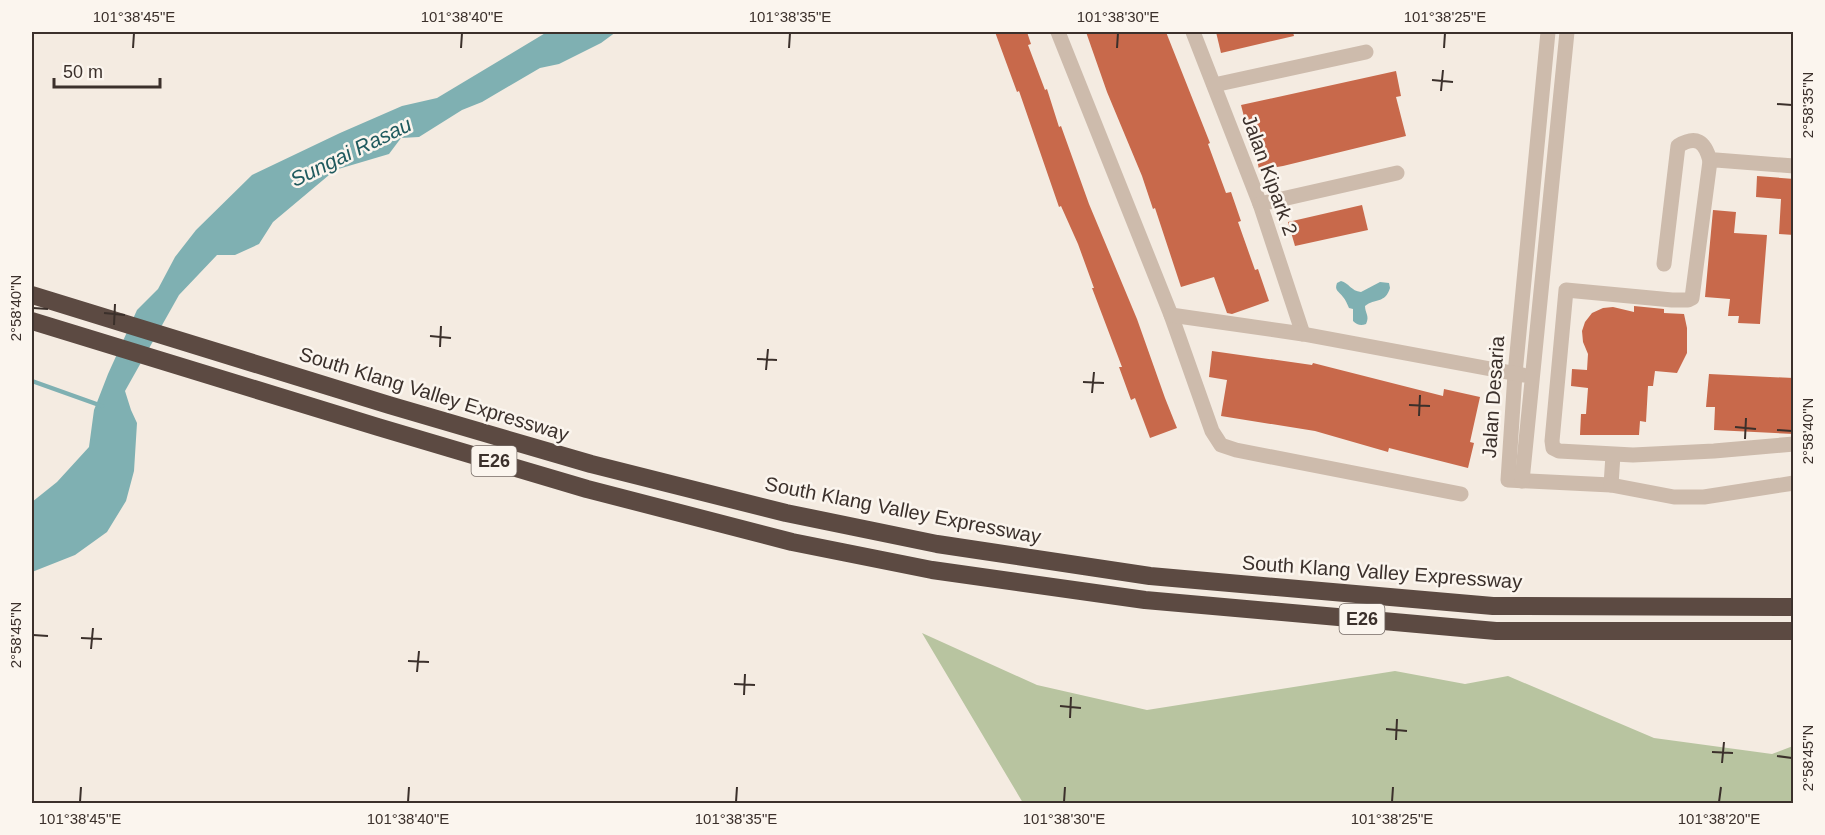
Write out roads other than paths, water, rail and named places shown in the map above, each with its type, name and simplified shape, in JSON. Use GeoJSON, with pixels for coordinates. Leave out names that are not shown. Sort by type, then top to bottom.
{"type":"FeatureCollection","features":[{"type":"Feature","properties":{"kind":"highway","name":"South Klang Valley Expressway"},"geometry":{"type":"LineString","coordinates":[[32,295],[389,405],[591,464],[786,513],[937,544],[1150,576],[1493,606],[1794,607]]}},
{"type":"Feature","properties":{"kind":"highway","name":"E26"},"geometry":{"type":"LineString","coordinates":[[32,321],[378,428],[587,489],[792,542],[932,570],[1145,600],[1496,631],[1794,631]]}},
{"type":"Feature","properties":{"kind":"street"},"geometry":{"type":"LineString","coordinates":[[1058,32],[1171,315],[1212,431],[1221,445],[1236,450],[1461,494]]}},
{"type":"Feature","properties":{"kind":"street","name":"Jalan Kipark 2"},"geometry":{"type":"LineString","coordinates":[[1193,32],[1260,204],[1303,334]]}},
{"type":"Feature","properties":{"kind":"street","name":"Jalan Desaria"},"geometry":{"type":"LineString","coordinates":[[1548,32],[1515,374],[1508,480],[1522,481],[1567,32]]}},
{"type":"Feature","properties":{"kind":"street"},"geometry":{"type":"LineString","coordinates":[[1214,85],[1366,52]]}},
{"type":"Feature","properties":{"kind":"street"},"geometry":{"type":"LineString","coordinates":[[1542,288],[1672,300],[1692,298],[1710,161],[1708,150],[1701,142],[1688,140],[1678,146],[1664,264]]}},
{"type":"Feature","properties":{"kind":"street"},"geometry":{"type":"LineString","coordinates":[[1710,161],[1716,159],[1794,166]]}},
{"type":"Feature","properties":{"kind":"street"},"geometry":{"type":"LineString","coordinates":[[1260,204],[1397,173]]}},
{"type":"Feature","properties":{"kind":"street"},"geometry":{"type":"LineString","coordinates":[[1566,290],[1553,448],[1559,451],[1613,455],[1714,451],[1794,444]]}},
{"type":"Feature","properties":{"kind":"street"},"geometry":{"type":"LineString","coordinates":[[1171,315],[1303,334],[1532,376]]}},
{"type":"Feature","properties":{"kind":"street"},"geometry":{"type":"LineString","coordinates":[[1611,484],[1613,455]]}},
{"type":"Feature","properties":{"kind":"street"},"geometry":{"type":"LineString","coordinates":[[1522,481],[1611,484],[1674,497],[1704,497],[1794,483]]}},
{"type":"Feature","properties":{"kind":"water","name":"Sungai Rasau"},"geometry":{"type":"Polygon","coordinates":[[[547,32],[616,32],[601,43],[559,64],[540,68],[482,102],[462,110],[419,137],[401,138],[389,154],[335,170],[273,222],[259,244],[235,255],[217,255],[179,295],[125,391],[137,423],[134,471],[126,501],[107,532],[75,555],[32,572],[32,502],[57,482],[89,447],[94,410],[137,310],[158,289],[175,257],[196,230],[252,175],[402,106],[437,98],[547,32]]]}},
{"type":"Feature","properties":{"kind":"water"},"geometry":{"type":"Polygon","coordinates":[[[1341,281],[1361,292],[1380,282],[1389,283],[1390,288],[1383,299],[1365,306],[1366,324],[1359,325],[1353,321],[1353,309],[1349,308],[1336,286],[1341,281]]]}},
{"type":"Feature","properties":{"kind":"waterway"},"geometry":{"type":"LineString","coordinates":[[32,381],[102,406]]}}]}
